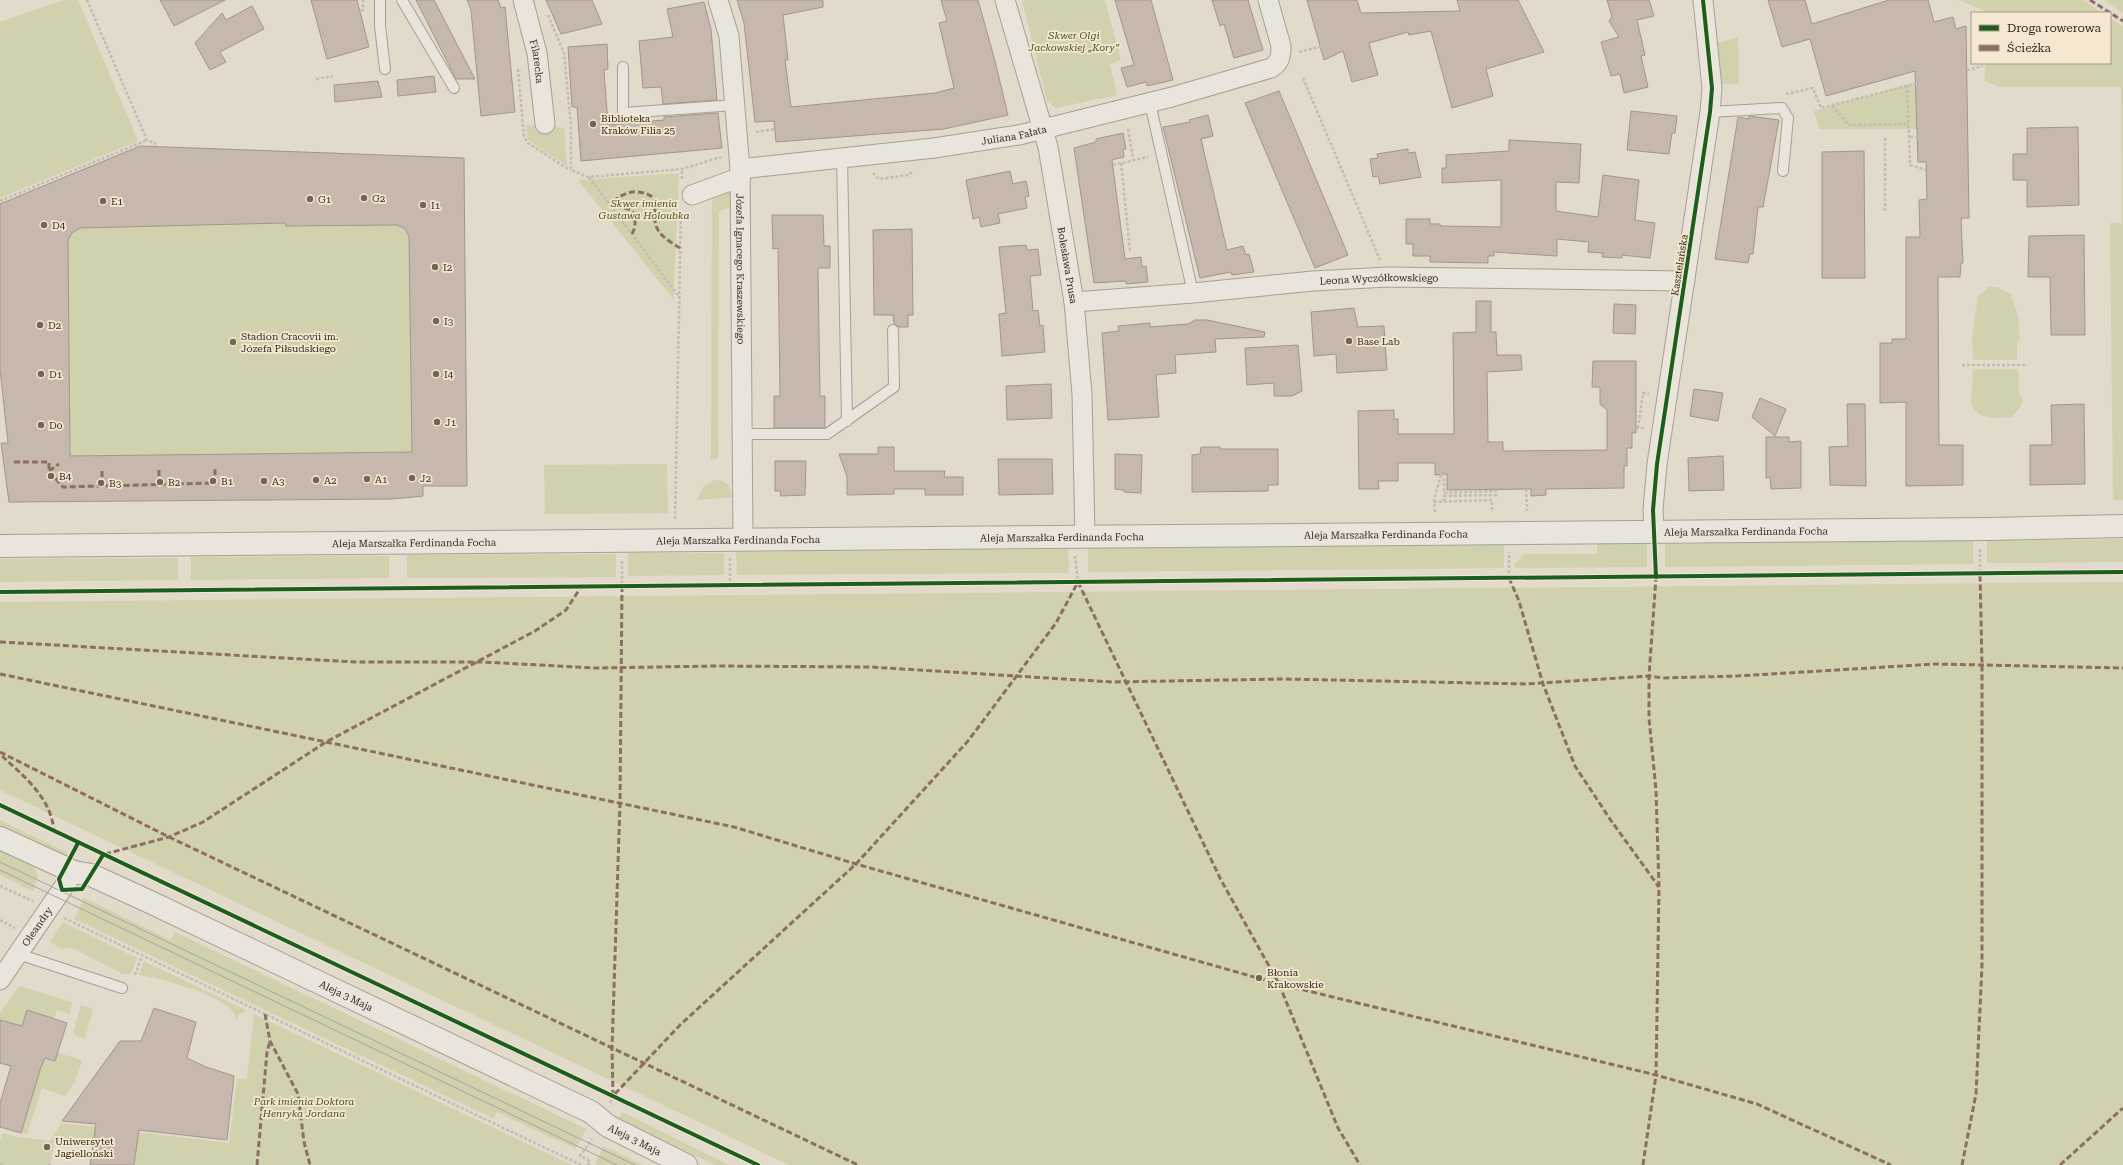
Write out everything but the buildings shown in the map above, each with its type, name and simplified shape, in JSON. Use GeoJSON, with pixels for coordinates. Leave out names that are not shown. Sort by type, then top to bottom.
{"type":"FeatureCollection","features":[{"type":"Feature","properties":{"kind":"street","name":"Filarecka"},"geometry":{"type":"LineString","coordinates":[[523,0],[536,53],[545,124]]}},
{"type":"Feature","properties":{"kind":"street","name":"Józefa Ignacego Kraszewskiego"},"geometry":{"type":"LineString","coordinates":[[718,0],[729,36],[740,166],[742,434],[737,540]]}},
{"type":"Feature","properties":{"kind":"street","name":"Bolesława Prusa"},"geometry":{"type":"LineString","coordinates":[[1005,0],[1044,129],[1074,302],[1082,394],[1080,546]]}},
{"type":"Feature","properties":{"kind":"street","name":"Juliana Fałata"},"geometry":{"type":"LineString","coordinates":[[685,196],[740,166],[934,148],[1044,129],[1150,103],[1271,68],[1278,63],[1281,54],[1281,46],[1268,0]]}},
{"type":"Feature","properties":{"kind":"street","name":"Kasztelańska"},"geometry":{"type":"LineString","coordinates":[[1654,532],[1653,510],[1657,464],[1710,112],[1712,88],[1703,0]]}},
{"type":"Feature","properties":{"kind":"street","name":"Leona Wyczółkowskiego"},"geometry":{"type":"LineString","coordinates":[[1074,302],[1193,294],[1313,281],[1388,277],[1685,281]]}},
{"type":"Feature","properties":{"kind":"street","name":"Aleja Marszałka Ferdinanda Focha"},"geometry":{"type":"LineString","coordinates":[[0,546],[737,540],[1080,546],[1654,532],[2123,526]]}},
{"type":"Feature","properties":{"kind":"street","name":"Aleja 3 Maja"},"geometry":{"type":"LineString","coordinates":[[0,838],[74,872],[91,875],[142,898],[584,1108],[608,1126],[686,1165]]}},
{"type":"Feature","properties":{"kind":"street","name":"Oleandry"},"geometry":{"type":"LineString","coordinates":[[0,980],[74,872]]}},
{"type":"Feature","properties":{"kind":"lane"},"geometry":{"type":"LineString","coordinates":[[380,0],[380,26],[385,69]]}},
{"type":"Feature","properties":{"kind":"lane"},"geometry":{"type":"LineString","coordinates":[[402,0],[454,88]]}},
{"type":"Feature","properties":{"kind":"lane"},"geometry":{"type":"LineString","coordinates":[[623,67],[624,113],[735,106]]}},
{"type":"Feature","properties":{"kind":"lane"},"geometry":{"type":"LineString","coordinates":[[1150,103],[1163,155],[1193,294]]}},
{"type":"Feature","properties":{"kind":"lane"},"geometry":{"type":"LineString","coordinates":[[1710,112],[1782,108],[1788,118],[1783,170]]}},
{"type":"Feature","properties":{"kind":"lane"},"geometry":{"type":"LineString","coordinates":[[842,156],[847,421]]}},
{"type":"Feature","properties":{"kind":"lane"},"geometry":{"type":"LineString","coordinates":[[742,434],[827,434],[847,421],[894,387],[893,330]]}},
{"type":"Feature","properties":{"kind":"lane"},"geometry":{"type":"LineString","coordinates":[[18,954],[122,988]]}},
{"type":"Feature","properties":{"kind":"path"},"geometry":{"type":"LineString","coordinates":[[87,0],[147,140],[156,144]]}},
{"type":"Feature","properties":{"kind":"path"},"geometry":{"type":"LineString","coordinates":[[356,12],[363,10],[363,0]]}},
{"type":"Feature","properties":{"kind":"path"},"geometry":{"type":"LineString","coordinates":[[547,13],[564,53],[571,126],[571,170],[588,177],[740,166]]}},
{"type":"Feature","properties":{"kind":"path"},"geometry":{"type":"LineString","coordinates":[[1294,53],[1326,45]]}},
{"type":"Feature","properties":{"kind":"path"},"geometry":{"type":"LineString","coordinates":[[1784,94],[1813,88],[1821,108],[1983,66]]}},
{"type":"Feature","properties":{"kind":"path"},"geometry":{"type":"LineString","coordinates":[[316,79],[333,76]]}},
{"type":"Feature","properties":{"kind":"path"},"geometry":{"type":"LineString","coordinates":[[1303,78],[1388,277]]}},
{"type":"Feature","properties":{"kind":"path"},"geometry":{"type":"LineString","coordinates":[[1907,86],[1910,165],[1926,170]]}},
{"type":"Feature","properties":{"kind":"path"},"geometry":{"type":"LineString","coordinates":[[1832,106],[1849,124],[1909,124]]}},
{"type":"Feature","properties":{"kind":"path"},"geometry":{"type":"LineString","coordinates":[[753,132],[775,129]]}},
{"type":"Feature","properties":{"kind":"path"},"geometry":{"type":"LineString","coordinates":[[1128,129],[1133,160]]}},
{"type":"Feature","properties":{"kind":"path"},"geometry":{"type":"LineString","coordinates":[[1910,137],[1926,137]]}},
{"type":"Feature","properties":{"kind":"path"},"geometry":{"type":"LineString","coordinates":[[1884,211],[1885,138]]}},
{"type":"Feature","properties":{"kind":"path"},"geometry":{"type":"LineString","coordinates":[[0,201],[147,140]]}},
{"type":"Feature","properties":{"kind":"path"},"geometry":{"type":"LineString","coordinates":[[1113,165],[1163,155]]}},
{"type":"Feature","properties":{"kind":"path"},"geometry":{"type":"LineString","coordinates":[[1121,163],[1130,251]]}},
{"type":"Feature","properties":{"kind":"path"},"geometry":{"type":"LineString","coordinates":[[876,169],[868,170],[879,179],[909,175],[916,164]]}},
{"type":"Feature","properties":{"kind":"path"},"geometry":{"type":"LineString","coordinates":[[675,519],[680,298],[685,196],[682,169]]}},
{"type":"Feature","properties":{"kind":"path"},"geometry":{"type":"LineString","coordinates":[[588,177],[680,298]]}},
{"type":"Feature","properties":{"kind":"path"},"geometry":{"type":"LineString","coordinates":[[1962,365],[2026,365]]}},
{"type":"Feature","properties":{"kind":"path"},"geometry":{"type":"LineString","coordinates":[[1644,428],[1637,428],[1643,393],[1649,394],[1648,402]]}},
{"type":"Feature","properties":{"kind":"path"},"geometry":{"type":"LineString","coordinates":[[1435,512],[1434,502],[1441,474],[1444,480],[1444,493],[1496,491],[1496,495],[1444,496],[1444,501]]}},
{"type":"Feature","properties":{"kind":"path"},"geometry":{"type":"LineString","coordinates":[[1526,484],[1527,511]]}},
{"type":"Feature","properties":{"kind":"path"},"geometry":{"type":"LineString","coordinates":[[1434,502],[1492,500],[1492,511]]}},
{"type":"Feature","properties":{"kind":"path"},"geometry":{"type":"LineString","coordinates":[[730,585],[737,540]]}},
{"type":"Feature","properties":{"kind":"path"},"geometry":{"type":"LineString","coordinates":[[1078,582],[1080,546]]}},
{"type":"Feature","properties":{"kind":"path"},"geometry":{"type":"LineString","coordinates":[[1980,547],[1980,573]]}},
{"type":"Feature","properties":{"kind":"path"},"geometry":{"type":"LineString","coordinates":[[1509,548],[1509,578]]}},
{"type":"Feature","properties":{"kind":"path"},"geometry":{"type":"LineString","coordinates":[[622,553],[622,586]]}},
{"type":"Feature","properties":{"kind":"path"},"geometry":{"type":"LineString","coordinates":[[0,886],[33,902]]}},
{"type":"Feature","properties":{"kind":"path"},"geometry":{"type":"LineString","coordinates":[[63,917],[581,1165]]}},
{"type":"Feature","properties":{"kind":"path"},"geometry":{"type":"LineString","coordinates":[[0,920],[15,928]]}},
{"type":"Feature","properties":{"kind":"path"},"geometry":{"type":"LineString","coordinates":[[135,975],[142,956]]}},
{"type":"Feature","properties":{"kind":"path"},"geometry":{"type":"LineString","coordinates":[[588,1165],[590,1161],[580,1156],[594,1137]]}},
{"type":"Feature","properties":{"kind":"path"},"geometry":{"type":"LineString","coordinates":[[0,1164],[4,1165]]}},
{"type":"Feature","properties":{"kind":"path"},"geometry":{"type":"LineString","coordinates":[[48,1165],[53,1165]]}},
{"type":"Feature","properties":{"kind":"green space"},"geometry":{"type":"Polygon","coordinates":[[[64,0],[78,0],[138,141],[0,198],[0,22],[64,0]]]}},
{"type":"Feature","properties":{"kind":"green space","name":"Skwer Olgi Jackowskiej „Kory”"},"geometry":{"type":"Polygon","coordinates":[[[1022,0],[1105,0],[1121,60],[1110,64],[1117,95],[1056,108],[1047,101],[1022,0]]]}},
{"type":"Feature","properties":{"kind":"green space"},"geometry":{"type":"Polygon","coordinates":[[[1959,0],[2083,0],[2101,12],[1988,12],[1959,0]]]}},
{"type":"Feature","properties":{"kind":"green space"},"geometry":{"type":"Polygon","coordinates":[[[2103,0],[2123,0],[2123,13],[2103,0]]]}},
{"type":"Feature","properties":{"kind":"green space"},"geometry":{"type":"Polygon","coordinates":[[[2111,19],[2123,26],[2123,500],[2113,500],[2110,223],[2122,223],[2121,87],[2000,87],[1984,81],[1986,64],[2111,64],[2111,19]]]}},
{"type":"Feature","properties":{"kind":"green space"},"geometry":{"type":"Polygon","coordinates":[[[1738,38],[1739,84],[1721,84],[1715,43],[1738,38]]]}},
{"type":"Feature","properties":{"kind":"green space"},"geometry":{"type":"Polygon","coordinates":[[[1915,83],[1918,129],[1819,129],[1814,111],[1915,83]]]}},
{"type":"Feature","properties":{"kind":"green space"},"geometry":{"type":"Polygon","coordinates":[[[526,125],[564,128],[567,166],[528,140],[526,125]]]}},
{"type":"Feature","properties":{"kind":"green space","name":"Stadion Cracovii im. Józefa Piłsudskiego"},"geometry":{"type":"Polygon","coordinates":[[[140,146],[341,153],[341,155],[373,155],[374,159],[384,159],[384,155],[386,159],[396,159],[396,155],[464,158],[467,486],[423,486],[423,498],[421,498],[421,496],[399,499],[399,497],[279,498],[279,500],[268,498],[267,500],[266,498],[232,500],[212,499],[212,501],[190,499],[190,501],[188,499],[179,501],[177,499],[166,501],[156,499],[155,501],[134,500],[132,502],[132,500],[123,500],[123,502],[112,500],[112,502],[101,500],[101,502],[99,500],[90,500],[90,502],[88,500],[77,502],[57,501],[55,503],[55,501],[34,501],[34,503],[23,501],[23,503],[11,501],[10,503],[1,443],[8,444],[0,369],[0,204],[140,146]]]}},
{"type":"Feature","properties":{"kind":"green space","name":"Skwer imienia Gustawa Holoubka"},"geometry":{"type":"Polygon","coordinates":[[[679,173],[674,282],[674,300],[578,180],[679,173]]]}},
{"type":"Feature","properties":{"kind":"green space"},"geometry":{"type":"Polygon","coordinates":[[[734,191],[735,206],[719,211],[718,458],[711,460],[712,196],[734,191]]]}},
{"type":"Feature","properties":{"kind":"green space"},"geometry":{"type":"Polygon","coordinates":[[[1989,287],[1997,287],[2011,294],[2018,317],[2020,338],[2017,342],[2017,360],[1973,360],[1972,337],[1978,296],[1989,287]]]}},
{"type":"Feature","properties":{"kind":"green space"},"geometry":{"type":"Polygon","coordinates":[[[1973,369],[2018,369],[2019,392],[2023,400],[2020,408],[2011,417],[1994,418],[1980,415],[1971,405],[1973,369]]]}},
{"type":"Feature","properties":{"kind":"green space"},"geometry":{"type":"Polygon","coordinates":[[[667,464],[668,513],[545,514],[544,465],[667,464]]]}},
{"type":"Feature","properties":{"kind":"green space"},"geometry":{"type":"Polygon","coordinates":[[[715,480],[725,482],[727,484],[732,497],[697,500],[705,485],[715,480]]]}},
{"type":"Feature","properties":{"kind":"green space"},"geometry":{"type":"Polygon","coordinates":[[[1973,539],[1973,564],[1665,567],[1665,544],[1973,539]]]}},
{"type":"Feature","properties":{"kind":"green space"},"geometry":{"type":"Polygon","coordinates":[[[2123,539],[2123,562],[1987,563],[1987,541],[2123,539]]]}},
{"type":"Feature","properties":{"kind":"green space"},"geometry":{"type":"Polygon","coordinates":[[[1597,544],[1647,544],[1647,567],[1515,568],[1515,563],[1525,554],[1597,554],[1597,544]]]}},
{"type":"Feature","properties":{"kind":"green space"},"geometry":{"type":"Polygon","coordinates":[[[1504,545],[1504,568],[1088,572],[1088,548],[1504,545]]]}},
{"type":"Feature","properties":{"kind":"green space"},"geometry":{"type":"Polygon","coordinates":[[[1068,549],[1069,573],[737,575],[736,552],[1068,549]]]}},
{"type":"Feature","properties":{"kind":"green space"},"geometry":{"type":"Polygon","coordinates":[[[628,553],[724,553],[724,575],[628,576],[628,553]]]}},
{"type":"Feature","properties":{"kind":"green space"},"geometry":{"type":"Polygon","coordinates":[[[616,554],[616,577],[407,578],[407,555],[616,554]]]}},
{"type":"Feature","properties":{"kind":"green space"},"geometry":{"type":"Polygon","coordinates":[[[389,556],[389,578],[191,580],[191,557],[389,556]]]}},
{"type":"Feature","properties":{"kind":"green space"},"geometry":{"type":"Polygon","coordinates":[[[178,558],[178,580],[0,582],[0,559],[178,558]]]}},
{"type":"Feature","properties":{"kind":"green space","name":"Błonia Krakowskie"},"geometry":{"type":"Polygon","coordinates":[[[2123,582],[2123,1165],[789,1165],[0,790],[0,602],[2123,582]]]}},
{"type":"Feature","properties":{"kind":"green space"},"geometry":{"type":"Polygon","coordinates":[[[0,820],[68,853],[66,857],[0,826],[0,820]]]}},
{"type":"Feature","properties":{"kind":"green space"},"geometry":{"type":"Polygon","coordinates":[[[0,849],[34,866],[38,876],[33,891],[0,875],[0,849]]]}},
{"type":"Feature","properties":{"kind":"green space"},"geometry":{"type":"Polygon","coordinates":[[[84,898],[171,940],[175,932],[586,1129],[576,1149],[497,1112],[494,1119],[74,919],[84,898]]]}},
{"type":"Feature","properties":{"kind":"green space"},"geometry":{"type":"Polygon","coordinates":[[[63,922],[137,958],[131,974],[123,974],[70,947],[62,949],[50,942],[63,922]]]}},
{"type":"Feature","properties":{"kind":"green space"},"geometry":{"type":"Polygon","coordinates":[[[144,961],[246,1010],[238,1015],[238,1019],[232,1010],[210,996],[178,984],[139,975],[144,961]]]}},
{"type":"Feature","properties":{"kind":"green space"},"geometry":{"type":"Polygon","coordinates":[[[19,986],[72,1002],[70,1014],[57,1010],[54,1019],[27,1011],[22,1026],[1,1020],[0,1023],[0,1013],[19,986]]]}},
{"type":"Feature","properties":{"kind":"green space"},"geometry":{"type":"Polygon","coordinates":[[[81,1005],[93,1009],[85,1039],[73,1034],[81,1005]]]}},
{"type":"Feature","properties":{"kind":"green space","name":"Park imienia Doktora Henryka Jordana"},"geometry":{"type":"Polygon","coordinates":[[[254,1014],[572,1165],[134,1165],[136,1152],[54,1142],[50,1165],[0,1165],[0,1141],[3,1133],[18,1137],[50,1141],[61,1123],[229,1143],[237,1078],[247,1080],[254,1014]]]}},
{"type":"Feature","properties":{"kind":"green space"},"geometry":{"type":"Polygon","coordinates":[[[58,1053],[82,1060],[75,1082],[65,1096],[42,1088],[27,1134],[21,1133],[44,1058],[55,1061],[58,1053]]]}},
{"type":"Feature","properties":{"kind":"green space"},"geometry":{"type":"Polygon","coordinates":[[[622,1112],[729,1165],[715,1165],[619,1118],[622,1112]]]}},
{"type":"Feature","properties":{"kind":"green space"},"geometry":{"type":"Polygon","coordinates":[[[603,1146],[643,1165],[596,1165],[603,1146]]]}},
{"type":"Feature","properties":{"kind":"tram line"},"geometry":{"type":"LineString","coordinates":[[0,862],[635,1165]]}},
{"type":"Feature","properties":{"kind":"tram line"},"geometry":{"type":"LineString","coordinates":[[0,870],[617,1165]]}},
{"type":"Feature","properties":{"kind":"marked path"},"geometry":{"type":"LineString","coordinates":[[2090,0],[2109,12]]}},
{"type":"Feature","properties":{"kind":"marked path"},"geometry":{"type":"LineString","coordinates":[[2111,13],[2123,21]]}},
{"type":"Feature","properties":{"kind":"marked path"},"geometry":{"type":"LineString","coordinates":[[632,234],[635,227],[635,215],[631,210],[617,206],[615,204],[615,200],[632,192],[647,194],[654,200],[655,222],[657,228],[667,240],[680,248]]}},
{"type":"Feature","properties":{"kind":"marked path"},"geometry":{"type":"LineString","coordinates":[[14,462],[49,462],[49,471],[63,487],[215,483],[215,469]]}},
{"type":"Feature","properties":{"kind":"marked path"},"geometry":{"type":"LineString","coordinates":[[49,471],[59,464]]}},
{"type":"Feature","properties":{"kind":"marked path"},"geometry":{"type":"LineString","coordinates":[[159,470],[159,485]]}},
{"type":"Feature","properties":{"kind":"marked path"},"geometry":{"type":"LineString","coordinates":[[102,471],[102,486]]}},
{"type":"Feature","properties":{"kind":"marked path"},"geometry":{"type":"LineString","coordinates":[[1962,1165],[1976,1094],[1982,965],[1982,665],[1980,573]]}},
{"type":"Feature","properties":{"kind":"marked path"},"geometry":{"type":"LineString","coordinates":[[1643,1165],[1656,1075],[1659,887],[1656,790],[1649,718],[1649,676],[1656,577]]}},
{"type":"Feature","properties":{"kind":"marked path"},"geometry":{"type":"LineString","coordinates":[[1509,578],[1519,601],[1543,684],[1575,766],[1612,822],[1659,887]]}},
{"type":"Feature","properties":{"kind":"marked path"},"geometry":{"type":"LineString","coordinates":[[1078,582],[1221,880],[1279,984],[1338,1128],[1360,1165]]}},
{"type":"Feature","properties":{"kind":"marked path"},"geometry":{"type":"LineString","coordinates":[[622,586],[620,803],[612,1049],[613,1096],[680,1025],[856,864],[968,741],[1056,623],[1078,582]]}},
{"type":"Feature","properties":{"kind":"marked path"},"geometry":{"type":"LineString","coordinates":[[105,854],[169,837],[203,822],[326,742],[535,631],[566,610],[581,587]]}},
{"type":"Feature","properties":{"kind":"marked path"},"geometry":{"type":"LineString","coordinates":[[0,642],[356,662],[483,662],[595,668],[717,666],[871,667],[1112,682],[1283,679],[1526,684],[1649,676],[1663,678],[1738,676],[1935,664],[2123,668]]}},
{"type":"Feature","properties":{"kind":"marked path"},"geometry":{"type":"LineString","coordinates":[[0,674],[734,827],[856,864],[1279,984],[1656,1075],[1757,1104],[1891,1165]]}},
{"type":"Feature","properties":{"kind":"marked path"},"geometry":{"type":"LineString","coordinates":[[0,752],[169,837],[858,1165]]}},
{"type":"Feature","properties":{"kind":"marked path"},"geometry":{"type":"LineString","coordinates":[[2,756],[36,789],[48,808],[54,831]]}},
{"type":"Feature","properties":{"kind":"marked path"},"geometry":{"type":"LineString","coordinates":[[265,1014],[270,1041],[298,1094],[304,1142],[310,1165]]}},
{"type":"Feature","properties":{"kind":"marked path"},"geometry":{"type":"LineString","coordinates":[[257,1165],[267,1052],[270,1041]]}},
{"type":"Feature","properties":{"kind":"marked path"},"geometry":{"type":"LineString","coordinates":[[2060,1165],[2123,1108]]}},
{"type":"Feature","properties":{"kind":"cycle path"},"geometry":{"type":"LineString","coordinates":[[1656,577],[1653,510],[1657,464],[1710,112],[1712,88],[1703,0]]}},
{"type":"Feature","properties":{"kind":"cycle path"},"geometry":{"type":"LineString","coordinates":[[0,592],[2123,572]]}},
{"type":"Feature","properties":{"kind":"cycle path"},"geometry":{"type":"LineString","coordinates":[[0,805],[758,1165]]}},
{"type":"Feature","properties":{"kind":"cycle path"},"geometry":{"type":"LineString","coordinates":[[78,843],[59,879],[62,890],[82,889],[103,855]]}},
{"type":"Feature","properties":{"kind":"place","name":"Biblioteka Kraków Filia 25"},"geometry":{"type":"Point","coordinates":[593,124]}},
{"type":"Feature","properties":{"kind":"place","name":"G2"},"geometry":{"type":"Point","coordinates":[364,198]}},
{"type":"Feature","properties":{"kind":"place","name":"G1"},"geometry":{"type":"Point","coordinates":[310,199]}},
{"type":"Feature","properties":{"kind":"place","name":"E1"},"geometry":{"type":"Point","coordinates":[103,201]}},
{"type":"Feature","properties":{"kind":"place","name":"I1"},"geometry":{"type":"Point","coordinates":[423,205]}},
{"type":"Feature","properties":{"kind":"place","name":"D4"},"geometry":{"type":"Point","coordinates":[44,225]}},
{"type":"Feature","properties":{"kind":"place","name":"I2"},"geometry":{"type":"Point","coordinates":[435,267]}},
{"type":"Feature","properties":{"kind":"place","name":"I3"},"geometry":{"type":"Point","coordinates":[436,321]}},
{"type":"Feature","properties":{"kind":"place","name":"D2"},"geometry":{"type":"Point","coordinates":[40,325]}},
{"type":"Feature","properties":{"kind":"place","name":"Base Lab"},"geometry":{"type":"Point","coordinates":[1349,341]}},
{"type":"Feature","properties":{"kind":"place","name":"Stadion Cracovii im. Józefa Piłsudskiego"},"geometry":{"type":"Point","coordinates":[233,342]}},
{"type":"Feature","properties":{"kind":"place","name":"D1"},"geometry":{"type":"Point","coordinates":[41,374]}},
{"type":"Feature","properties":{"kind":"place","name":"I4"},"geometry":{"type":"Point","coordinates":[436,374]}},
{"type":"Feature","properties":{"kind":"place","name":"J1"},"geometry":{"type":"Point","coordinates":[437,422]}},
{"type":"Feature","properties":{"kind":"place","name":"D0"},"geometry":{"type":"Point","coordinates":[41,425]}},
{"type":"Feature","properties":{"kind":"place","name":"B4"},"geometry":{"type":"Point","coordinates":[51,476]}},
{"type":"Feature","properties":{"kind":"place","name":"J2"},"geometry":{"type":"Point","coordinates":[412,478]}},
{"type":"Feature","properties":{"kind":"place","name":"A1"},"geometry":{"type":"Point","coordinates":[367,479]}},
{"type":"Feature","properties":{"kind":"place","name":"A2"},"geometry":{"type":"Point","coordinates":[316,480]}},
{"type":"Feature","properties":{"kind":"place","name":"B1"},"geometry":{"type":"Point","coordinates":[213,481]}},
{"type":"Feature","properties":{"kind":"place","name":"A3"},"geometry":{"type":"Point","coordinates":[264,481]}},
{"type":"Feature","properties":{"kind":"place","name":"B2"},"geometry":{"type":"Point","coordinates":[160,482]}},
{"type":"Feature","properties":{"kind":"place","name":"B3"},"geometry":{"type":"Point","coordinates":[101,483]}},
{"type":"Feature","properties":{"kind":"place","name":"Błonia Krakowskie"},"geometry":{"type":"Point","coordinates":[1259,978]}},
{"type":"Feature","properties":{"kind":"place","name":"Uniwersytet Jagielloński"},"geometry":{"type":"Point","coordinates":[47,1147]}}]}
